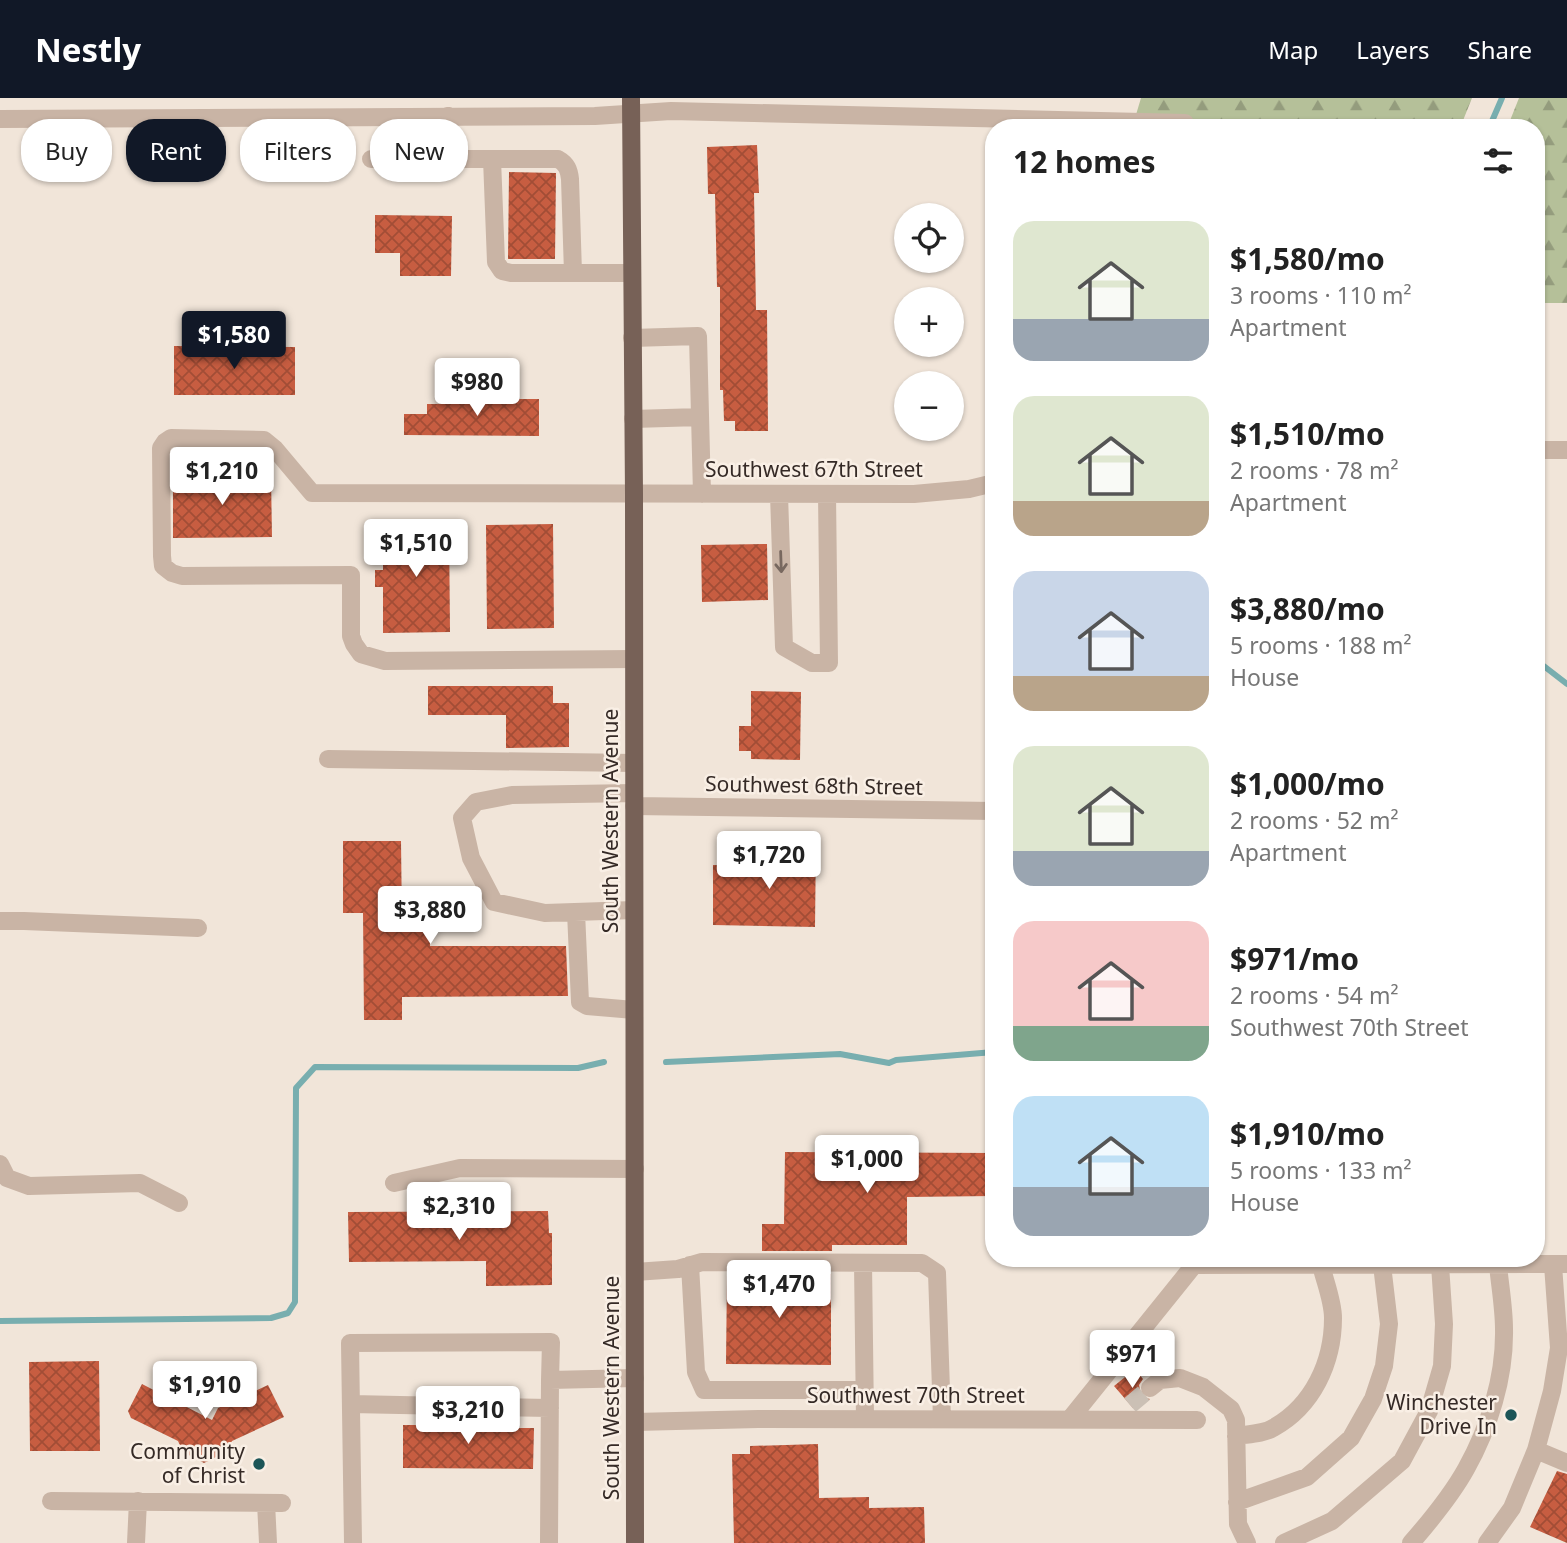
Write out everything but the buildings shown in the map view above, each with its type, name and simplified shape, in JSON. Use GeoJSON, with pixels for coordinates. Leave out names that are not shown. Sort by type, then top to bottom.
{"type":"FeatureCollection","features":[{"type":"Feature","properties":{"kind":"main road","name":"South Western Avenue"},"geometry":{"type":"LineString","coordinates":[[631,106],[635,1543]]}},
{"type":"Feature","properties":{"kind":"street"},"geometry":{"type":"LineString","coordinates":[[0,119],[595,116],[631,106],[671,111],[703,105],[850,107],[1101,119]]}},
{"type":"Feature","properties":{"kind":"street"},"geometry":{"type":"LineString","coordinates":[[468,158],[558,159],[564,163],[570,179],[573,273]]}},
{"type":"Feature","properties":{"kind":"street"},"geometry":{"type":"LineString","coordinates":[[492,159],[496,262],[502,271],[632,273]]}},
{"type":"Feature","properties":{"kind":"street"},"geometry":{"type":"LineString","coordinates":[[632,338],[698,337],[702,494]]}},
{"type":"Feature","properties":{"kind":"street"},"geometry":{"type":"LineString","coordinates":[[633,419],[700,417]]}},
{"type":"Feature","properties":{"kind":"street","name":"Southwest 67th Street"},"geometry":{"type":"LineString","coordinates":[[634,659],[385,661],[360,654],[354,644],[351,636],[351,575],[182,576],[172,573],[163,566],[162,556],[161,448],[171,438],[264,440],[275,449],[312,493],[914,494],[985,485]]}},
{"type":"Feature","properties":{"kind":"street"},"geometry":{"type":"LineString","coordinates":[[1545,450],[1567,450]]}},
{"type":"Feature","properties":{"kind":"street"},"geometry":{"type":"LineString","coordinates":[[779,494],[784,646],[812,663],[829,663],[827,494]]}},
{"type":"Feature","properties":{"kind":"street"},"geometry":{"type":"LineString","coordinates":[[328,759],[634,763]]}},
{"type":"Feature","properties":{"kind":"street","name":"Southwest 68th Street"},"geometry":{"type":"LineString","coordinates":[[576,912],[545,913],[494,902],[471,858],[462,818],[476,802],[512,794],[985,811]]}},
{"type":"Feature","properties":{"kind":"street"},"geometry":{"type":"LineString","coordinates":[[634,910],[576,912],[580,1002],[587,1006],[634,1010]]}},
{"type":"Feature","properties":{"kind":"street"},"geometry":{"type":"LineString","coordinates":[[0,922],[198,928]]}},
{"type":"Feature","properties":{"kind":"street"},"geometry":{"type":"LineString","coordinates":[[0,1164],[7,1178],[29,1186],[140,1183],[179,1203]]}},
{"type":"Feature","properties":{"kind":"street"},"geometry":{"type":"LineString","coordinates":[[394,1183],[460,1168],[635,1169]]}},
{"type":"Feature","properties":{"kind":"street"},"geometry":{"type":"LineString","coordinates":[[635,1272],[678,1269],[702,1262],[922,1263],[937,1273],[942,1419]]}},
{"type":"Feature","properties":{"kind":"street"},"geometry":{"type":"LineString","coordinates":[[863,1263],[865,1419]]}},
{"type":"Feature","properties":{"kind":"street"},"geometry":{"type":"LineString","coordinates":[[1487,1543],[1512,1508],[1536,1450],[1552,1391],[1559,1348],[1560,1264]]}},
{"type":"Feature","properties":{"kind":"street"},"geometry":{"type":"LineString","coordinates":[[690,1265],[696,1372],[704,1390],[865,1390]]}},
{"type":"Feature","properties":{"kind":"street"},"geometry":{"type":"LineString","coordinates":[[1070,1419],[1192,1267]]}},
{"type":"Feature","properties":{"kind":"street"},"geometry":{"type":"LineString","coordinates":[[1236,1436],[1272,1429],[1299,1408],[1320,1381],[1331,1349],[1333,1315],[1321,1267]]}},
{"type":"Feature","properties":{"kind":"street"},"geometry":{"type":"LineString","coordinates":[[1237,1502],[1307,1477],[1351,1438],[1373,1399],[1384,1366],[1389,1324],[1382,1267]]}},
{"type":"Feature","properties":{"kind":"street"},"geometry":{"type":"LineString","coordinates":[[1284,1543],[1332,1521],[1402,1461],[1429,1411],[1442,1366],[1444,1324],[1440,1267]]}},
{"type":"Feature","properties":{"kind":"street"},"geometry":{"type":"LineString","coordinates":[[1410,1543],[1438,1512],[1466,1470],[1485,1426],[1500,1377],[1504,1330],[1498,1267]]}},
{"type":"Feature","properties":{"kind":"street"},"geometry":{"type":"LineString","coordinates":[[353,1543],[350,1343],[551,1342],[549,1543]]}},
{"type":"Feature","properties":{"kind":"street"},"geometry":{"type":"LineString","coordinates":[[550,1380],[635,1378]]}},
{"type":"Feature","properties":{"kind":"street"},"geometry":{"type":"LineString","coordinates":[[1150,1388],[1160,1380],[1181,1378],[1203,1387],[1231,1409],[1236,1420],[1238,1524],[1247,1543]]}},
{"type":"Feature","properties":{"kind":"street"},"geometry":{"type":"LineString","coordinates":[[713,1390],[716,1420]]}},
{"type":"Feature","properties":{"kind":"street"},"geometry":{"type":"LineString","coordinates":[[351,1404],[550,1408]]}},
{"type":"Feature","properties":{"kind":"street"},"geometry":{"type":"LineString","coordinates":[[1112,1420],[1130,1405]]}},
{"type":"Feature","properties":{"kind":"street","name":"Southwest 70th Street"},"geometry":{"type":"LineString","coordinates":[[635,1422],[865,1419],[1197,1420]]}},
{"type":"Feature","properties":{"kind":"street"},"geometry":{"type":"LineString","coordinates":[[1536,1450],[1567,1463]]}},
{"type":"Feature","properties":{"kind":"street"},"geometry":{"type":"LineString","coordinates":[[51,1500],[274,1503],[268,1543]]}},
{"type":"Feature","properties":{"kind":"street"},"geometry":{"type":"LineString","coordinates":[[136,1543],[138,1501]]}},
{"type":"Feature","properties":{"kind":"green space"},"geometry":{"type":"Polygon","coordinates":[[[1141,98],[1472,98],[1464,119],[1135,119],[1141,98]]]}},
{"type":"Feature","properties":{"kind":"green space"},"geometry":{"type":"Polygon","coordinates":[[[1519,98],[1567,98],[1567,303],[1545,303],[1545,119],[1511,119],[1519,98]]]}},
{"type":"Feature","properties":{"kind":"waterway"},"geometry":{"type":"LineString","coordinates":[[1493,119],[1502,98]]}},
{"type":"Feature","properties":{"kind":"waterway"},"geometry":{"type":"LineString","coordinates":[[1545,667],[1567,684]]}},
{"type":"Feature","properties":{"kind":"waterway"},"geometry":{"type":"LineString","coordinates":[[666,1062],[840,1054],[889,1063],[896,1060],[985,1053]]}},
{"type":"Feature","properties":{"kind":"waterway"},"geometry":{"type":"LineString","coordinates":[[0,1321],[271,1318],[288,1313],[295,1302],[296,1088],[315,1067],[578,1068],[604,1062]]}},
{"type":"Feature","properties":{"kind":"tunnel"},"geometry":{"type":"LineString","coordinates":[[1130,1405],[1150,1388]]}},
{"type":"Feature","properties":{"kind":"place","name":"Winchester Drive In"},"geometry":{"type":"Point","coordinates":[1511,1415]}},
{"type":"Feature","properties":{"kind":"place","name":"Community of Christ"},"geometry":{"type":"Point","coordinates":[259,1464]}}]}
